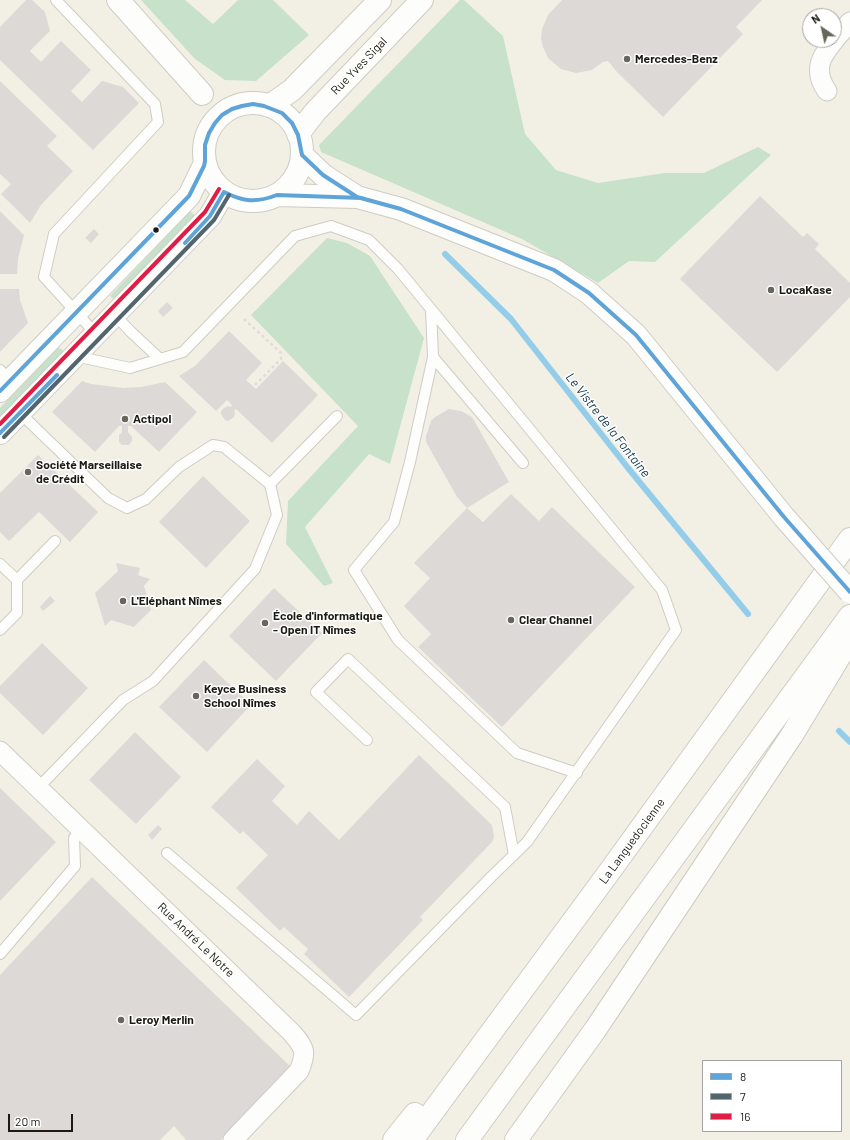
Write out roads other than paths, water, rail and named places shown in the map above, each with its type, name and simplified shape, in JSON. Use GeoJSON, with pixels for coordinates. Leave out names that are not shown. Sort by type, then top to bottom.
{"type":"FeatureCollection","features":[{"type":"Feature","properties":{"kind":"main road"},"geometry":{"type":"LineString","coordinates":[[118,0],[202,94],[204,117],[210,130]]}},
{"type":"Feature","properties":{"kind":"main road"},"geometry":{"type":"LineString","coordinates":[[269,106],[292,90],[380,0]]}},
{"type":"Feature","properties":{"kind":"main road","name":"Rue Yves Sigal"},"geometry":{"type":"LineString","coordinates":[[298,134],[315,112],[422,0]]}},
{"type":"Feature","properties":{"kind":"main road"},"geometry":{"type":"LineString","coordinates":[[202,94],[221,97],[241,105]]}},
{"type":"Feature","properties":{"kind":"main road"},"geometry":{"type":"LineString","coordinates":[[255,104],[269,106],[281,112],[291,122],[298,134],[302,155],[298,171],[289,185],[277,195],[264,200],[250,201],[236,198],[224,192],[215,184],[205,163],[204,146],[210,130],[218,119],[229,110],[241,105],[255,104]]}},
{"type":"Feature","properties":{"kind":"main road"},"geometry":{"type":"LineString","coordinates":[[302,155],[323,176],[357,197]]}},
{"type":"Feature","properties":{"kind":"main road"},"geometry":{"type":"LineString","coordinates":[[3,380],[76,312],[189,196],[205,163]]}},
{"type":"Feature","properties":{"kind":"main road"},"geometry":{"type":"LineString","coordinates":[[0,434],[210,216],[224,192]]}},
{"type":"Feature","properties":{"kind":"main road"},"geometry":{"type":"LineString","coordinates":[[277,195],[357,197],[401,209],[554,270],[589,293],[636,335],[784,517],[850,592]]}},
{"type":"Feature","properties":{"kind":"main road","name":"La Languedocienne"},"geometry":{"type":"LineString","coordinates":[[412,1140],[565,933],[850,540]]}},
{"type":"Feature","properties":{"kind":"main road"},"geometry":{"type":"LineString","coordinates":[[466,1140],[850,616]]}},
{"type":"Feature","properties":{"kind":"main road"},"geometry":{"type":"LineString","coordinates":[[516,1140],[595,1030],[792,734],[850,639]]}},
{"type":"Feature","properties":{"kind":"main road"},"geometry":{"type":"LineString","coordinates":[[394,1140],[565,933]]}},
{"type":"Feature","properties":{"kind":"main road"},"geometry":{"type":"LineString","coordinates":[[528,1140],[595,1030]]}},
{"type":"Feature","properties":{"kind":"street"},"geometry":{"type":"LineString","coordinates":[[827,91],[821,82],[820,64],[833,41],[850,22]]}},
{"type":"Feature","properties":{"kind":"street","name":"Rue André Le Notre"},"geometry":{"type":"LineString","coordinates":[[0,752],[301,1043],[305,1057],[299,1071],[233,1140]]}},
{"type":"Feature","properties":{"kind":"lane"},"geometry":{"type":"LineString","coordinates":[[56,0],[155,104],[158,122],[54,234],[44,277],[96,334]]}},
{"type":"Feature","properties":{"kind":"lane"},"geometry":{"type":"LineString","coordinates":[[75,356],[130,368],[183,352],[295,236],[331,226],[368,240],[398,269],[662,590],[676,630],[577,773],[527,842],[356,1015],[167,852]]}},
{"type":"Feature","properties":{"kind":"lane"},"geometry":{"type":"LineString","coordinates":[[430,309],[433,357],[410,462],[394,522],[354,570],[398,640],[517,753],[577,773]]}},
{"type":"Feature","properties":{"kind":"lane"},"geometry":{"type":"LineString","coordinates":[[115,315],[160,359]]}},
{"type":"Feature","properties":{"kind":"lane"},"geometry":{"type":"LineString","coordinates":[[433,357],[523,463]]}},
{"type":"Feature","properties":{"kind":"lane"},"geometry":{"type":"LineString","coordinates":[[20,413],[108,498],[127,508],[146,499],[179,467],[213,445],[224,447],[270,484],[277,515],[255,569],[153,681],[123,700],[38,788]]}},
{"type":"Feature","properties":{"kind":"lane"},"geometry":{"type":"LineString","coordinates":[[270,484],[337,416]]}},
{"type":"Feature","properties":{"kind":"lane"},"geometry":{"type":"LineString","coordinates":[[0,630],[16,613],[17,580],[55,541]]}},
{"type":"Feature","properties":{"kind":"lane"},"geometry":{"type":"LineString","coordinates":[[0,564],[17,580]]}},
{"type":"Feature","properties":{"kind":"lane"},"geometry":{"type":"LineString","coordinates":[[367,740],[316,692],[348,659],[505,807],[514,855]]}},
{"type":"Feature","properties":{"kind":"lane"},"geometry":{"type":"LineString","coordinates":[[0,954],[75,866],[74,838],[81,829]]}},
{"type":"Feature","properties":{"kind":"waterway","name":"Le Vistre de la Fontaine"},"geometry":{"type":"LineString","coordinates":[[445,254],[511,319],[628,468],[748,614]]}},
{"type":"Feature","properties":{"kind":"waterway","name":"Le Vistre de la Fontaine"},"geometry":{"type":"LineString","coordinates":[[839,731],[850,742]]}},
{"type":"Feature","properties":{"kind":"place","name":"Mercedes-Benz"},"geometry":{"type":"Point","coordinates":[627,59]}},
{"type":"Feature","properties":{"kind":"place","name":"LocaKase"},"geometry":{"type":"Point","coordinates":[771,290]}},
{"type":"Feature","properties":{"kind":"place","name":"Actipol"},"geometry":{"type":"Point","coordinates":[125,419]}},
{"type":"Feature","properties":{"kind":"place","name":"Société Marseillaise de Crédit"},"geometry":{"type":"Point","coordinates":[28,472]}},
{"type":"Feature","properties":{"kind":"place","name":"L'Eléphant Nîmes"},"geometry":{"type":"Point","coordinates":[123,601]}},
{"type":"Feature","properties":{"kind":"place","name":"Clear Channel"},"geometry":{"type":"Point","coordinates":[511,620]}},
{"type":"Feature","properties":{"kind":"place","name":"École d'informatique - Open IT Nîmes"},"geometry":{"type":"Point","coordinates":[265,623]}},
{"type":"Feature","properties":{"kind":"place","name":"Keyce Business School Nîmes"},"geometry":{"type":"Point","coordinates":[196,696]}},
{"type":"Feature","properties":{"kind":"place","name":"Leroy Merlin"},"geometry":{"type":"Point","coordinates":[121,1020]}}]}
